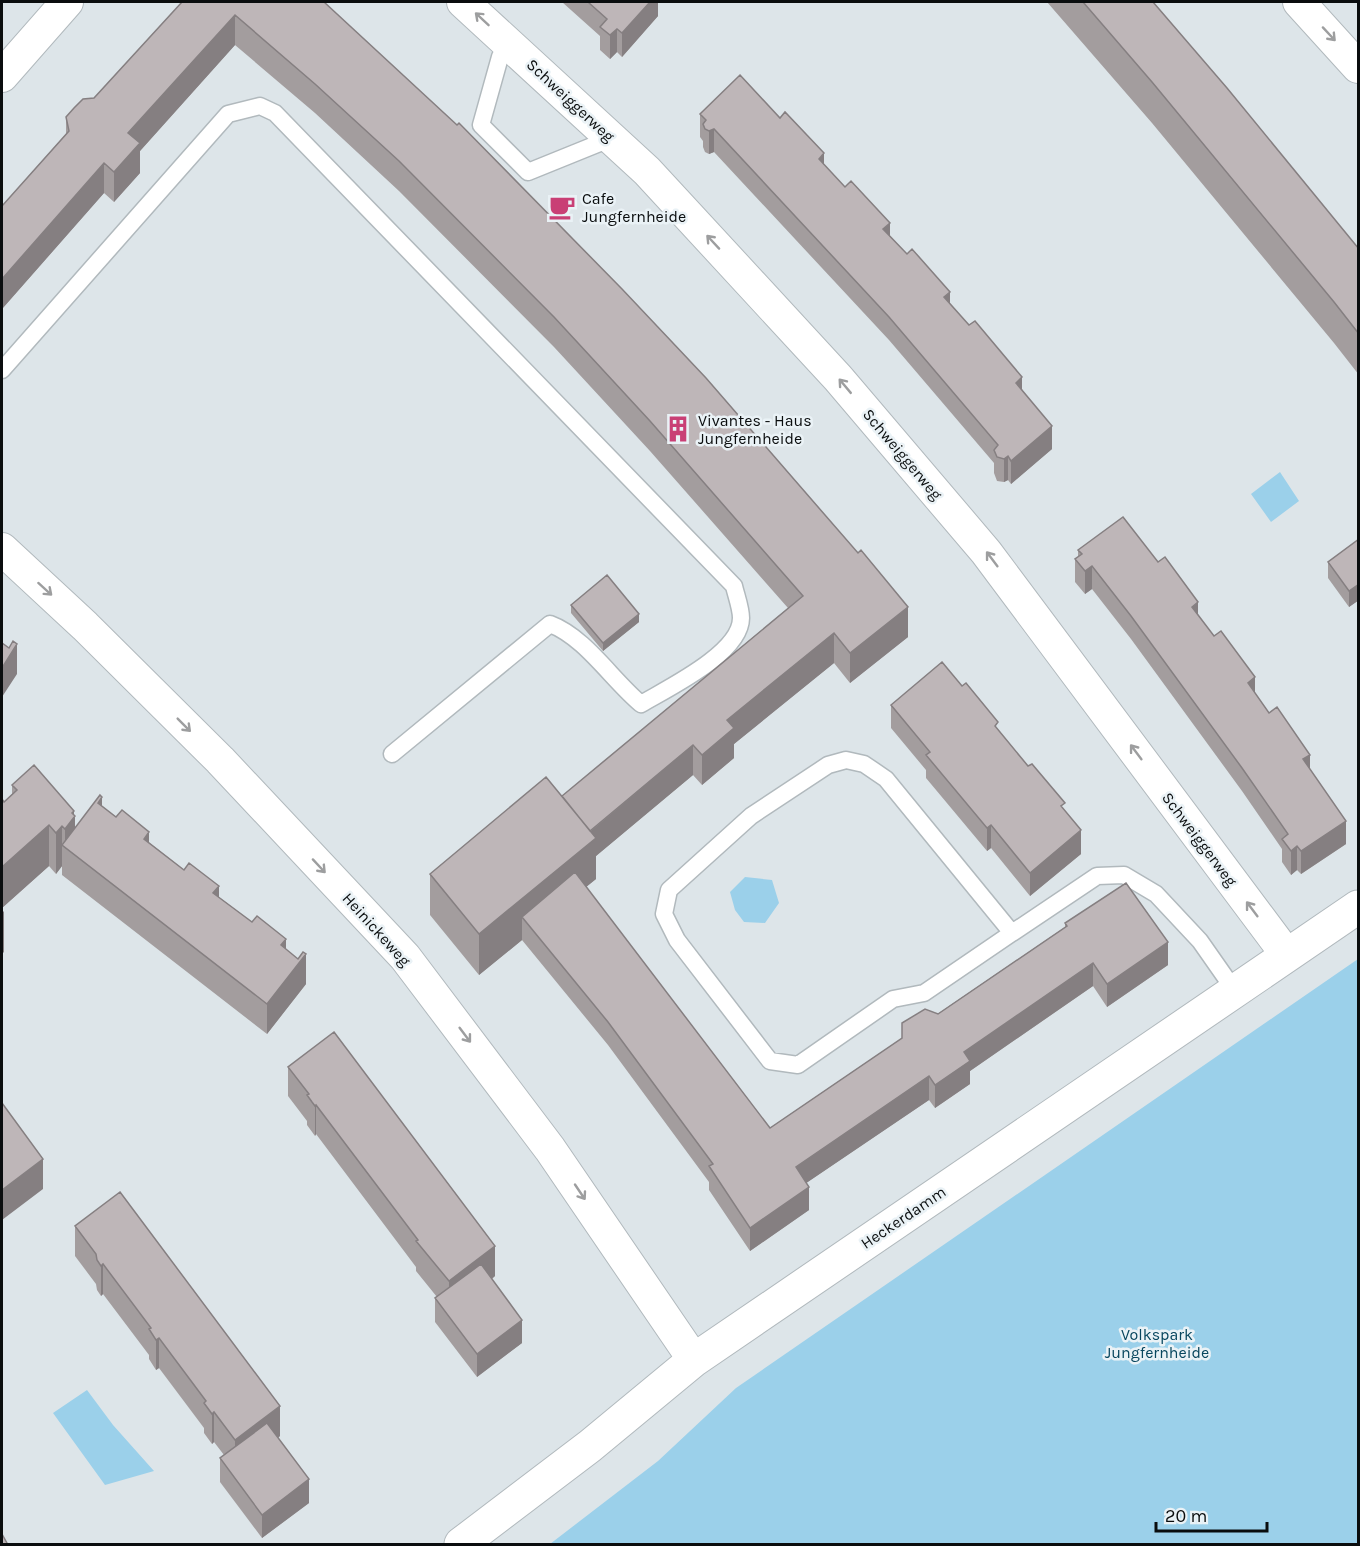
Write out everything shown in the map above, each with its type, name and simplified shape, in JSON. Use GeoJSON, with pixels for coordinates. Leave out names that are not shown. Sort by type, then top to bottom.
{"type":"FeatureCollection","features":[{"type":"Feature","properties":{"kind":"street"},"geometry":{"type":"LineString","coordinates":[[6,62],[67,2]]}},
{"type":"Feature","properties":{"kind":"street","name":"Schweiggerweg"},"geometry":{"type":"LineString","coordinates":[[464,2],[647,171],[838,378],[986,552],[1287,955]]}},
{"type":"Feature","properties":{"kind":"street"},"geometry":{"type":"LineString","coordinates":[[1299,2],[1359,67]]}},
{"type":"Feature","properties":{"kind":"street","name":"Heinickeweg"},"geometry":{"type":"LineString","coordinates":[[2,549],[85,626],[220,760],[405,957],[550,1149],[694,1360]]}},
{"type":"Feature","properties":{"kind":"street","name":"Heckerdamm"},"geometry":{"type":"LineString","coordinates":[[460,1545],[590,1446],[694,1360],[1359,907]]}},
{"type":"Feature","properties":{"kind":"lane"},"geometry":{"type":"LineString","coordinates":[[507,42],[500,57],[481,125],[528,172],[612,138]]}},
{"type":"Feature","properties":{"kind":"lane"},"geometry":{"type":"LineString","coordinates":[[2,370],[228,114],[260,106],[275,113],[734,585],[741,619],[731,645],[701,669],[641,704],[583,646],[563,629],[550,624],[392,754]]}},
{"type":"Feature","properties":{"kind":"lane"},"geometry":{"type":"LineString","coordinates":[[1012,933],[886,779],[864,764],[846,760],[828,765],[751,816],[669,890],[664,914],[677,940],[770,1060],[798,1065],[893,999],[924,993],[1097,876],[1124,875],[1156,894],[1200,941],[1235,991]]}},
{"type":"Feature","properties":{"kind":"green space"},"geometry":{"type":"Polygon","coordinates":[[[1280,472],[1299,501],[1271,522],[1251,494],[1280,472]]]}},
{"type":"Feature","properties":{"kind":"green space"},"geometry":{"type":"Polygon","coordinates":[[[745,877],[772,880],[779,903],[765,923],[744,922],[735,910],[730,892],[745,877]]]}},
{"type":"Feature","properties":{"kind":"green space","name":"Volkspark Jungfernheide"},"geometry":{"type":"Polygon","coordinates":[[[1358,959],[1358,1544],[550,1544],[658,1461],[736,1388],[1358,959]]]}},
{"type":"Feature","properties":{"kind":"green space"},"geometry":{"type":"Polygon","coordinates":[[[87,1390],[113,1425],[154,1471],[105,1485],[53,1413],[87,1390]]]}},
{"type":"Feature","properties":{"kind":"building","name":"Vivantes - Haus Jungfernheide"},"geometry":{"type":"Polygon","coordinates":[[[182,2],[324,2],[457,125],[459,123],[622,289],[706,378],[858,553],[861,550],[908,607],[850,653],[834,633],[727,720],[734,728],[702,755],[693,745],[590,831],[562,796],[803,596],[650,421],[554,317],[399,161],[235,15],[128,133],[140,143],[114,172],[104,163],[2,279],[2,206],[69,131],[66,117],[83,99],[94,98],[182,2]]]}},
{"type":"Feature","properties":{"kind":"building"},"geometry":{"type":"Polygon","coordinates":[[[588,2],[650,2],[622,33],[617,29],[610,35],[600,27],[607,19],[588,2]]]}},
{"type":"Feature","properties":{"kind":"building"},"geometry":{"type":"Polygon","coordinates":[[[1083,2],[1153,2],[1227,88],[1359,249],[1359,334],[1152,82],[1083,2]]]}},
{"type":"Feature","properties":{"kind":"building"},"geometry":{"type":"Polygon","coordinates":[[[740,75],[780,118],[785,112],[824,153],[819,159],[845,187],[851,181],[890,223],[883,229],[907,254],[912,249],[950,292],[944,297],[969,325],[975,321],[1022,377],[1016,383],[1052,426],[1011,461],[1008,456],[1004,459],[997,457],[994,450],[998,445],[889,317],[714,129],[709,131],[705,129],[703,124],[706,120],[700,114],[740,75]]]}},
{"type":"Feature","properties":{"kind":"building"},"geometry":{"type":"Polygon","coordinates":[[[1123,517],[1158,562],[1165,557],[1198,602],[1192,607],[1214,636],[1221,631],[1255,677],[1248,683],[1269,713],[1277,707],[1310,755],[1303,759],[1346,821],[1301,851],[1297,846],[1291,851],[1282,839],[1288,834],[1131,616],[1092,566],[1085,571],[1075,559],[1082,554],[1078,550],[1123,517]]]}},
{"type":"Feature","properties":{"kind":"building"},"geometry":{"type":"Polygon","coordinates":[[[1359,539],[1359,584],[1349,591],[1328,562],[1359,539]]]}},
{"type":"Feature","properties":{"kind":"building"},"geometry":{"type":"Polygon","coordinates":[[[607,575],[639,614],[603,643],[571,605],[607,575]]]}},
{"type":"Feature","properties":{"kind":"building"},"geometry":{"type":"Polygon","coordinates":[[[13,641],[17,644],[2,668],[2,643],[9,648],[13,641]]]}},
{"type":"Feature","properties":{"kind":"building"},"geometry":{"type":"Polygon","coordinates":[[[942,662],[962,686],[966,683],[998,722],[995,726],[1028,766],[1032,764],[1065,803],[1061,806],[1081,830],[1030,873],[991,825],[987,828],[926,755],[930,752],[891,705],[942,662]]]}},
{"type":"Feature","properties":{"kind":"building"},"geometry":{"type":"Polygon","coordinates":[[[34,765],[74,811],[72,813],[75,816],[65,829],[62,826],[56,833],[49,825],[2,867],[2,799],[4,802],[17,790],[12,785],[34,765]]]}},
{"type":"Feature","properties":{"kind":"building"},"geometry":{"type":"Polygon","coordinates":[[[546,777],[596,838],[479,934],[430,874],[546,777]]]}},
{"type":"Feature","properties":{"kind":"building"},"geometry":{"type":"Polygon","coordinates":[[[100,795],[102,797],[98,803],[116,817],[122,810],[149,832],[144,839],[184,870],[189,863],[219,886],[213,893],[252,922],[257,916],[286,939],[281,945],[298,959],[303,952],[306,954],[267,1004],[62,845],[100,795]]]}},
{"type":"Feature","properties":{"kind":"building"},"geometry":{"type":"Polygon","coordinates":[[[575,872],[770,1128],[902,1038],[902,1023],[925,1009],[938,1014],[1067,926],[1065,923],[1126,883],[1168,942],[1107,984],[1093,963],[964,1052],[970,1061],[935,1085],[929,1076],[796,1167],[809,1187],[750,1228],[709,1166],[713,1164],[608,1022],[522,917],[575,872]]]}},
{"type":"Feature","properties":{"kind":"building"},"geometry":{"type":"Polygon","coordinates":[[[334,1032],[495,1246],[449,1281],[416,1241],[418,1240],[315,1106],[307,1095],[309,1094],[288,1067],[334,1032]]]}},
{"type":"Feature","properties":{"kind":"building"},"geometry":{"type":"Polygon","coordinates":[[[2,1103],[43,1159],[2,1190],[2,1103]]]}},
{"type":"Feature","properties":{"kind":"building"},"geometry":{"type":"Polygon","coordinates":[[[120,1192],[280,1406],[235,1440],[214,1412],[212,1414],[204,1403],[206,1401],[159,1338],[156,1340],[149,1329],[151,1328],[103,1264],[101,1266],[96,1254],[75,1226],[120,1192]]]}},
{"type":"Feature","properties":{"kind":"building"},"geometry":{"type":"Polygon","coordinates":[[[481,1264],[522,1320],[477,1354],[435,1298],[481,1264]]]}},
{"type":"Feature","properties":{"kind":"building"},"geometry":{"type":"Polygon","coordinates":[[[267,1423],[309,1479],[262,1515],[220,1458],[267,1423]]]}},
{"type":"Feature","properties":{"kind":"building"},"geometry":{"type":"Polygon","coordinates":[[[2,1534],[8,1545],[2,1545],[2,1534]]]}},
{"type":"Feature","properties":{"kind":"place","name":"Cafe Jungfernheide"},"geometry":{"type":"Point","coordinates":[562,207]}},
{"type":"Feature","properties":{"kind":"place","name":"Vivantes - Haus Jungfernheide"},"geometry":{"type":"Point","coordinates":[678,429]}}]}
